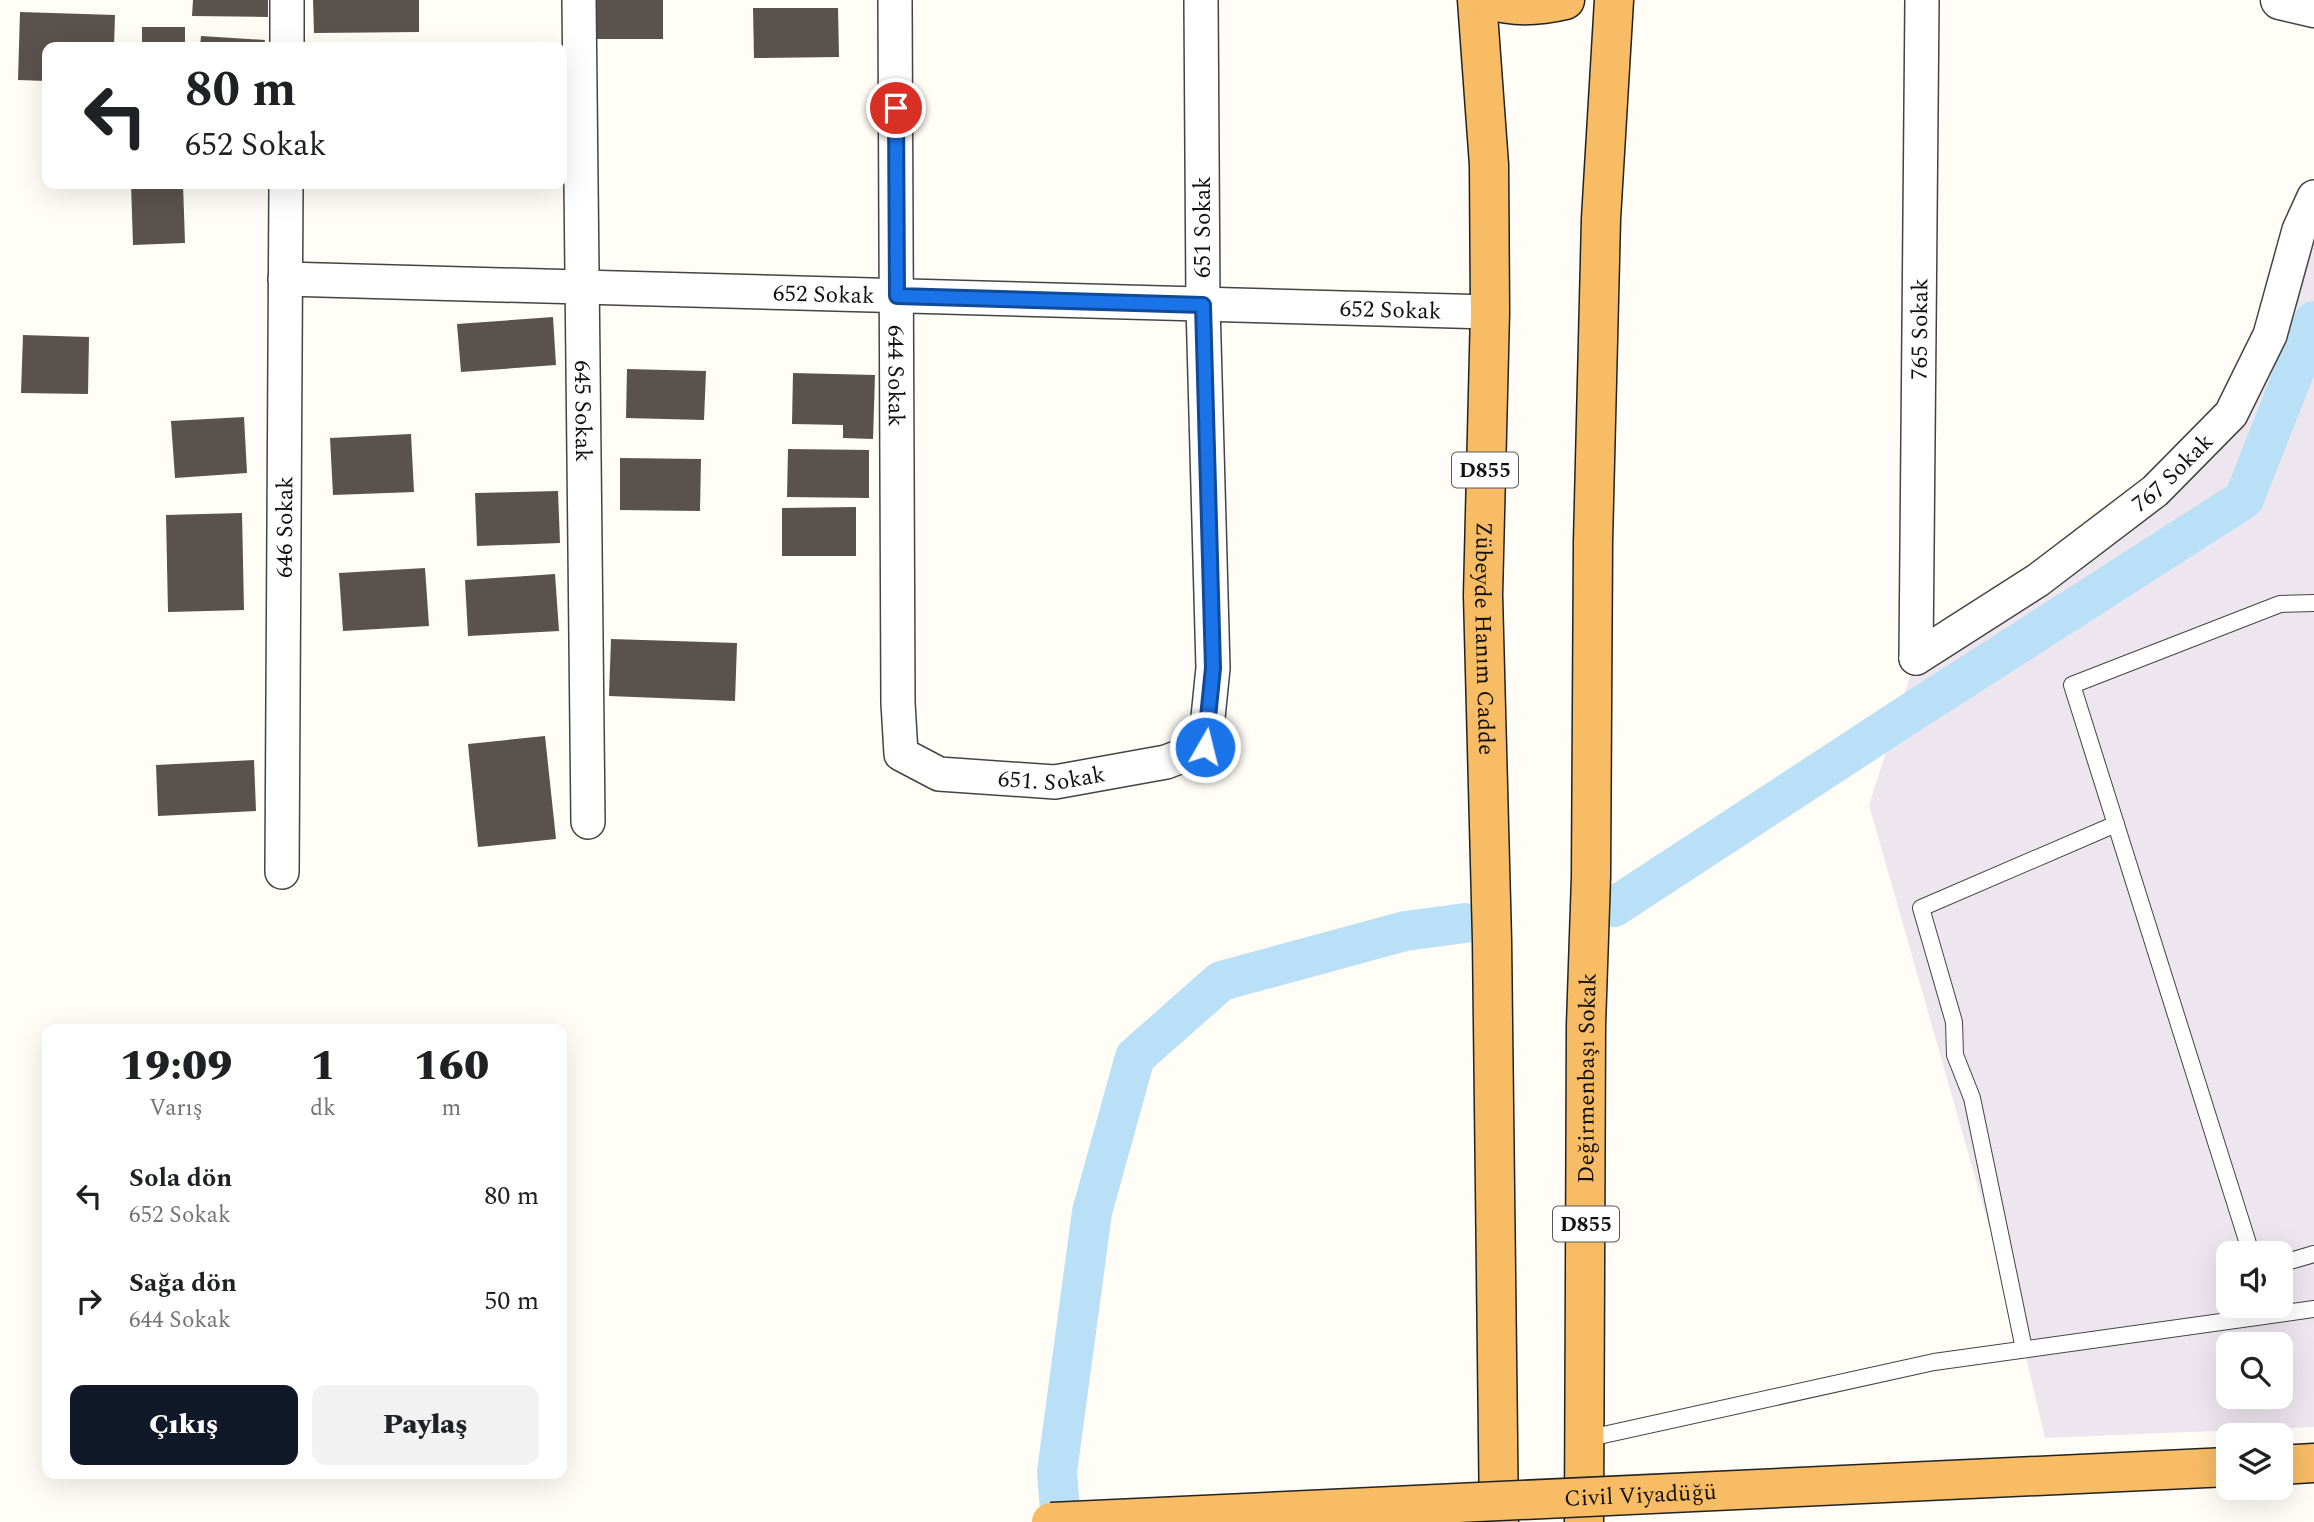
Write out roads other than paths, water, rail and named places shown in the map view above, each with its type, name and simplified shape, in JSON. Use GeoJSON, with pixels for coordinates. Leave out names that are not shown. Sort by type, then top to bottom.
{"type":"FeatureCollection","features":[{"type":"Feature","properties":{"kind":"highway","name":"Zübeyde Hanım Cadde"},"geometry":{"type":"LineString","coordinates":[[1477,0],[1489,165],[1490,312],[1483,595],[1492,940],[1499,1522]]}},
{"type":"Feature","properties":{"kind":"highway"},"geometry":{"type":"LineString","coordinates":[[1490,0],[1527,6],[1565,0]]}},
{"type":"Feature","properties":{"kind":"highway","name":"Değirmenbaşı Sokak"},"geometry":{"type":"LineString","coordinates":[[1584,1522],[1593,542],[1601,219],[1614,0]]}},
{"type":"Feature","properties":{"kind":"highway"},"geometry":{"type":"LineString","coordinates":[[2293,1464],[2314,1463]]}},
{"type":"Feature","properties":{"kind":"highway","name":"Civil Viyadüğü"},"geometry":{"type":"LineString","coordinates":[[1051,1522],[2216,1468]]}},
{"type":"Feature","properties":{"kind":"street"},"geometry":{"type":"LineString","coordinates":[[287,0],[287,42]]}},
{"type":"Feature","properties":{"kind":"street","name":"645 Sokak"},"geometry":{"type":"LineString","coordinates":[[579,0],[588,821]]}},
{"type":"Feature","properties":{"kind":"street","name":"644 Sokak"},"geometry":{"type":"LineString","coordinates":[[895,0],[898,703],[901,754]]}},
{"type":"Feature","properties":{"kind":"street","name":"651 Sokak"},"geometry":{"type":"LineString","coordinates":[[1201,0],[1203,305],[1213,668],[1205,747]]}},
{"type":"Feature","properties":{"kind":"street","name":"765 Sokak"},"geometry":{"type":"LineString","coordinates":[[1916,658],[1922,0]]}},
{"type":"Feature","properties":{"kind":"street"},"geometry":{"type":"LineString","coordinates":[[2280,0],[2314,8]]}},
{"type":"Feature","properties":{"kind":"street","name":"646 Sokak"},"geometry":{"type":"LineString","coordinates":[[282,872],[286,189]]}},
{"type":"Feature","properties":{"kind":"street","name":"767 Sokak"},"geometry":{"type":"LineString","coordinates":[[1916,658],[2038,580],[2155,491],[2231,414],[2270,335],[2299,230],[2314,197]]}},
{"type":"Feature","properties":{"kind":"street","name":"652 Sokak"},"geometry":{"type":"LineString","coordinates":[[285,279],[1490,312]]}},
{"type":"Feature","properties":{"kind":"street","name":"651. Sokak"},"geometry":{"type":"LineString","coordinates":[[901,754],[939,774],[1055,782],[1166,762],[1205,747]]}},
{"type":"Feature","properties":{"kind":"lane"},"geometry":{"type":"LineString","coordinates":[[2247,1241],[2072,685],[2280,604],[2314,603]]}},
{"type":"Feature","properties":{"kind":"lane"},"geometry":{"type":"LineString","coordinates":[[2024,1349],[1972,1098],[1955,1055],[1954,1022],[1921,908],[2116,824]]}},
{"type":"Feature","properties":{"kind":"lane"},"geometry":{"type":"LineString","coordinates":[[2293,1260],[2314,1254]]}},
{"type":"Feature","properties":{"kind":"lane"},"geometry":{"type":"LineString","coordinates":[[1585,1439],[1934,1362],[2314,1309]]}},
{"type":"Feature","properties":{"kind":"waterway"},"geometry":{"type":"LineString","coordinates":[[1614,907],[2244,499],[2314,321]]}},
{"type":"Feature","properties":{"kind":"waterway"},"geometry":{"type":"LineString","coordinates":[[1061,1522],[1057,1472],[1092,1212],[1135,1057],[1221,981],[1405,931],[1465,923]]}}]}
